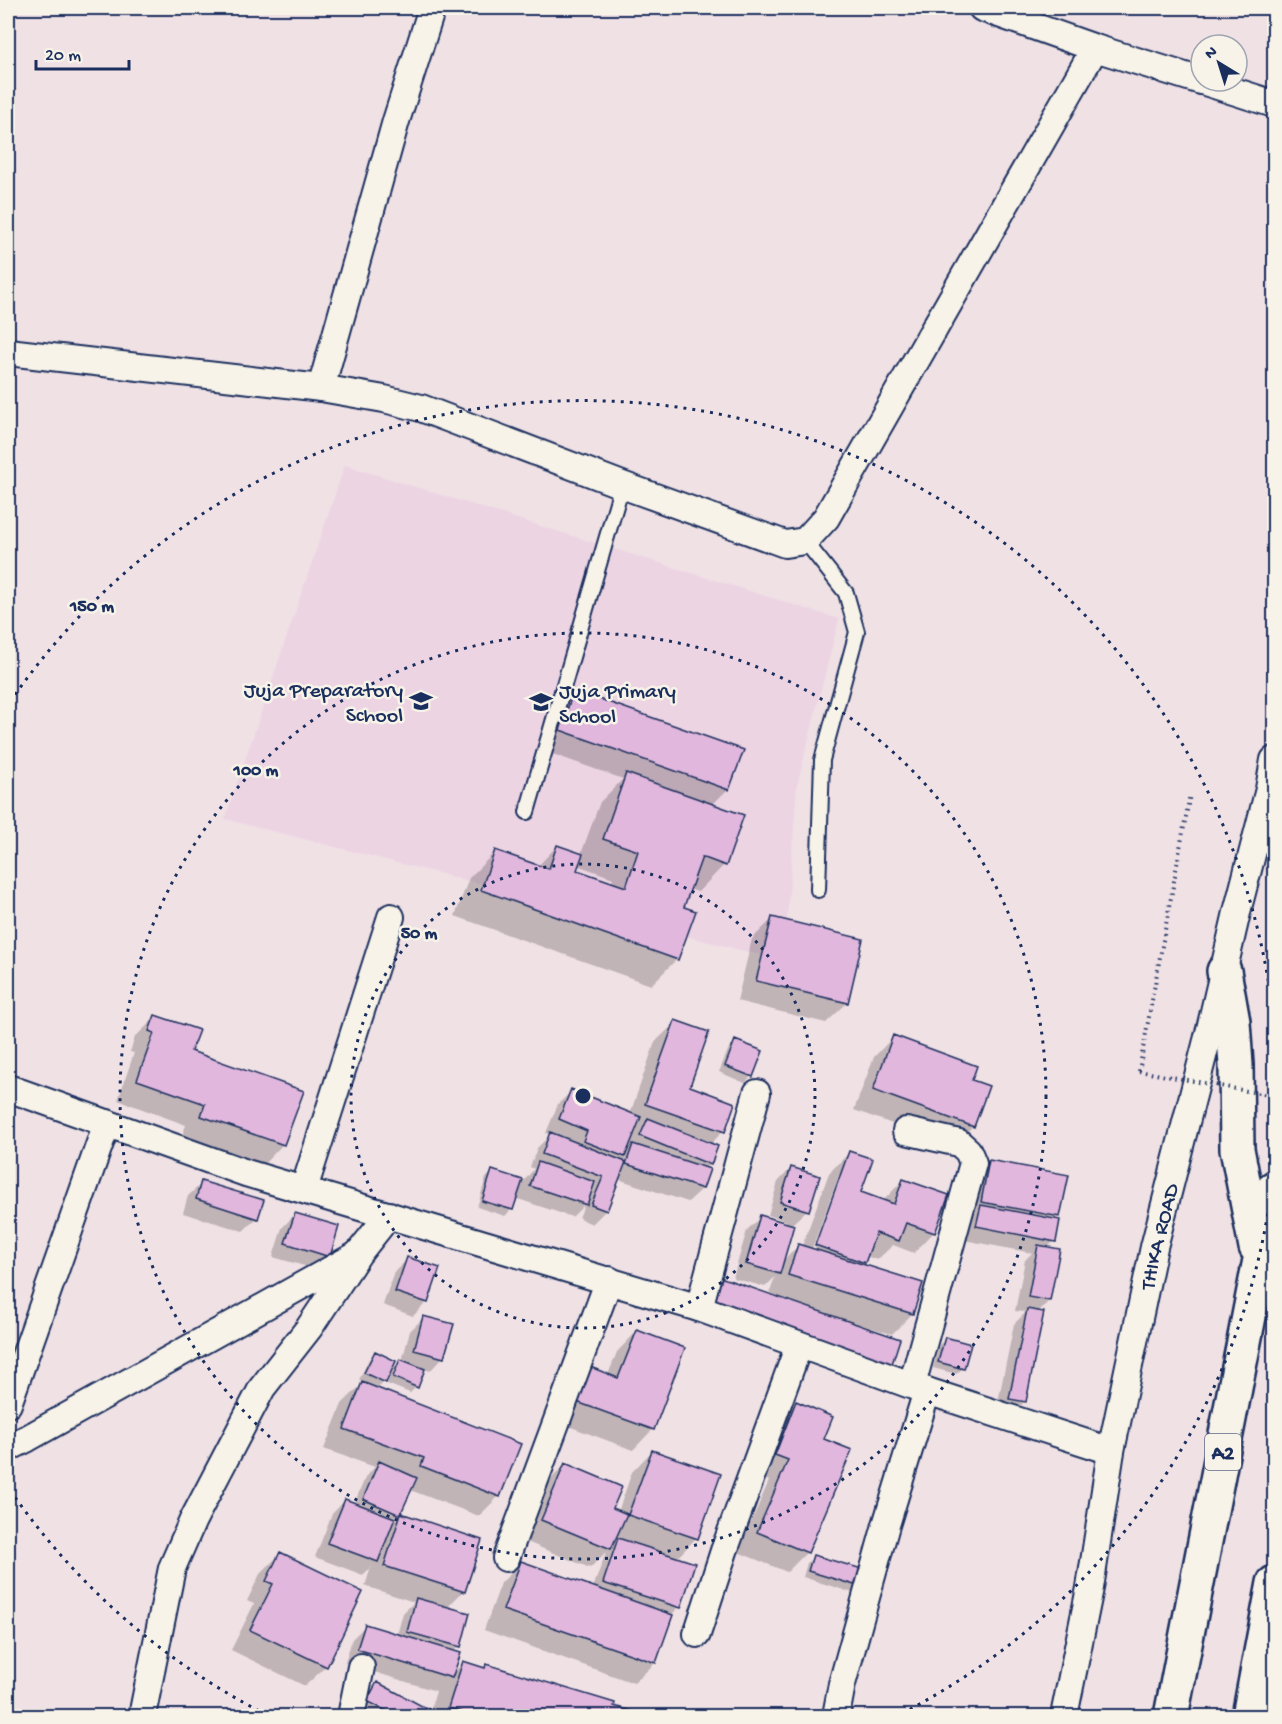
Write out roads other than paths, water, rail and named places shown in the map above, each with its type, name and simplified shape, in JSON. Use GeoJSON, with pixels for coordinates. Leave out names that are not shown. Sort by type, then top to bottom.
{"type":"FeatureCollection","features":[{"type":"Feature","properties":{"kind":"highway"},"geometry":{"type":"LineString","coordinates":[[1224,971],[1233,1022],[1237,1149],[1260,1264]]}},
{"type":"Feature","properties":{"kind":"highway","name":"A2"},"geometry":{"type":"LineString","coordinates":[[1171,1716],[1275,1188]]}},
{"type":"Feature","properties":{"kind":"highway"},"geometry":{"type":"LineString","coordinates":[[1249,1716],[1275,1583]]}},
{"type":"Feature","properties":{"kind":"street"},"geometry":{"type":"LineString","coordinates":[[321,388],[396,121],[432,8]]}},
{"type":"Feature","properties":{"kind":"street"},"geometry":{"type":"LineString","coordinates":[[982,8],[1095,48],[1189,77]]}},
{"type":"Feature","properties":{"kind":"street"},"geometry":{"type":"LineString","coordinates":[[8,352],[321,388],[384,399],[421,408],[785,544],[805,541],[826,518],[1095,48]]}},
{"type":"Feature","properties":{"kind":"street"},"geometry":{"type":"LineString","coordinates":[[1240,93],[1275,104]]}},
{"type":"Feature","properties":{"kind":"street","name":"THIKA ROAD"},"geometry":{"type":"LineString","coordinates":[[1064,1716],[1090,1588],[1111,1451],[1154,1247],[1275,760]]}},
{"type":"Feature","properties":{"kind":"street"},"geometry":{"type":"LineString","coordinates":[[304,1189],[391,917]]}},
{"type":"Feature","properties":{"kind":"street"},"geometry":{"type":"LineString","coordinates":[[8,1088],[246,1173],[699,1308],[920,1388],[1111,1451]]}},
{"type":"Feature","properties":{"kind":"street"},"geometry":{"type":"LineString","coordinates":[[699,1308],[758,1094]]}},
{"type":"Feature","properties":{"kind":"street"},"geometry":{"type":"LineString","coordinates":[[8,1404],[107,1123]]}},
{"type":"Feature","properties":{"kind":"street"},"geometry":{"type":"LineString","coordinates":[[836,1716],[842,1684],[886,1525],[920,1388],[973,1163],[968,1151],[959,1143],[906,1131]]}},
{"type":"Feature","properties":{"kind":"street"},"geometry":{"type":"LineString","coordinates":[[142,1716],[172,1568],[193,1520],[262,1388],[309,1328],[358,1254],[389,1215]]}},
{"type":"Feature","properties":{"kind":"street"},"geometry":{"type":"LineString","coordinates":[[8,1448],[39,1433],[358,1254]]}},
{"type":"Feature","properties":{"kind":"street"},"geometry":{"type":"LineString","coordinates":[[506,1558],[609,1280]]}},
{"type":"Feature","properties":{"kind":"street"},"geometry":{"type":"LineString","coordinates":[[697,1634],[724,1551],[799,1345]]}},
{"type":"Feature","properties":{"kind":"street"},"geometry":{"type":"LineString","coordinates":[[351,1716],[361,1667]]}},
{"type":"Feature","properties":{"kind":"lane"},"geometry":{"type":"LineString","coordinates":[[527,812],[622,485]]}},
{"type":"Feature","properties":{"kind":"lane"},"geometry":{"type":"LineString","coordinates":[[805,541],[846,593],[857,632],[822,760],[818,890]]}},
{"type":"Feature","properties":{"kind":"place","name":"Juja Preparatory School"},"geometry":{"type":"Point","coordinates":[421,701]}},
{"type":"Feature","properties":{"kind":"place","name":"Juja Primary School"},"geometry":{"type":"Point","coordinates":[541,702]}}]}
